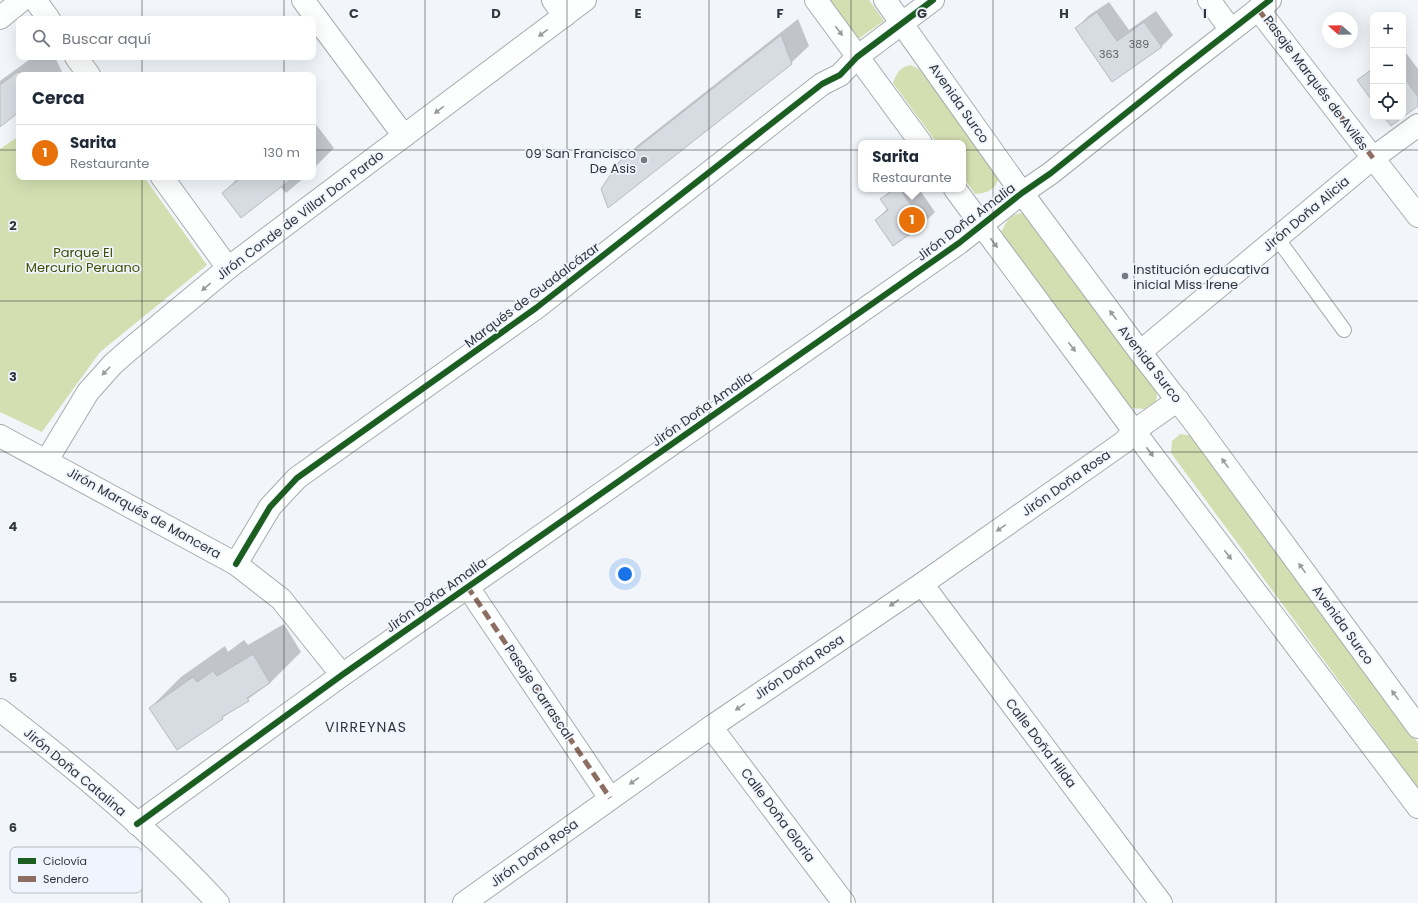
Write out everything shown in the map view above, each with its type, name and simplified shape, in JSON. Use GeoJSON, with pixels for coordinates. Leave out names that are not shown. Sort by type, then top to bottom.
{"type":"FeatureCollection","features":[{"type":"Feature","properties":{"kind":"street"},"geometry":{"type":"LineString","coordinates":[[0,18],[22,0]]}},
{"type":"Feature","properties":{"kind":"street"},"geometry":{"type":"LineString","coordinates":[[35,0],[47,16]]}},
{"type":"Feature","properties":{"kind":"street"},"geometry":{"type":"LineString","coordinates":[[303,0],[315,16]]}},
{"type":"Feature","properties":{"kind":"street","name":"Jirón Conde de Villar Don Pardo"},"geometry":{"type":"LineString","coordinates":[[47,460],[78,406],[98,379],[129,350],[228,268],[404,136],[558,8],[585,0]]}},
{"type":"Feature","properties":{"kind":"street"},"geometry":{"type":"LineString","coordinates":[[816,0],[919,140]]}},
{"type":"Feature","properties":{"kind":"street","name":"Avenida Surco"},"geometry":{"type":"LineString","coordinates":[[885,0],[1022,193],[1140,352],[1178,400],[1418,727]]}},
{"type":"Feature","properties":{"kind":"street","name":"Marqués de Guadalcázar"},"geometry":{"type":"LineString","coordinates":[[236,564],[270,507],[297,478],[536,308],[822,84],[840,75],[857,56],[933,0]]}},
{"type":"Feature","properties":{"kind":"street"},"geometry":{"type":"LineString","coordinates":[[1209,0],[1231,30]]}},
{"type":"Feature","properties":{"kind":"street","name":"Jirón Doña Amalia"},"geometry":{"type":"LineString","coordinates":[[137,824],[467,586],[959,243],[1022,193],[1051,173],[1264,4]]}},
{"type":"Feature","properties":{"kind":"street","name":"Pasaje Marqués de Avilés"},"geometry":{"type":"LineString","coordinates":[[1264,4],[1373,158],[1418,216]]}},
{"type":"Feature","properties":{"kind":"street"},"geometry":{"type":"LineString","coordinates":[[316,18],[404,136]]}},
{"type":"Feature","properties":{"kind":"street"},"geometry":{"type":"LineString","coordinates":[[78,60],[87,72]]}},
{"type":"Feature","properties":{"kind":"street","name":"Jirón Doña Alicia"},"geometry":{"type":"LineString","coordinates":[[1140,352],[1373,158],[1418,125]]}},
{"type":"Feature","properties":{"kind":"street"},"geometry":{"type":"LineString","coordinates":[[164,180],[228,268]]}},
{"type":"Feature","properties":{"kind":"street"},"geometry":{"type":"LineString","coordinates":[[957,192],[1134,432],[1418,807]]}},
{"type":"Feature","properties":{"kind":"street","name":"Jirón Doña Rosa"},"geometry":{"type":"LineString","coordinates":[[464,903],[711,726],[922,584],[1124,442],[1134,432],[1178,400]]}},
{"type":"Feature","properties":{"kind":"street","name":"Jirón Marqués de Mancera"},"geometry":{"type":"LineString","coordinates":[[0,436],[47,460],[236,564],[281,599],[342,675]]}},
{"type":"Feature","properties":{"kind":"street","name":"Calle Doña Hilda"},"geometry":{"type":"LineString","coordinates":[[922,584],[1161,903]]}},
{"type":"Feature","properties":{"kind":"street","name":"Pasaje Carrascal"},"geometry":{"type":"LineString","coordinates":[[467,586],[610,798]]}},
{"type":"Feature","properties":{"kind":"street","name":"Jirón Doña Catalina"},"geometry":{"type":"LineString","coordinates":[[0,710],[82,775],[194,876],[218,903]]}},
{"type":"Feature","properties":{"kind":"street","name":"Calle Doña Gloria"},"geometry":{"type":"LineString","coordinates":[[711,726],[844,903]]}},
{"type":"Feature","properties":{"kind":"lane"},"geometry":{"type":"LineString","coordinates":[[1277,238],[1344,330]]}},
{"type":"Feature","properties":{"kind":"green space"},"geometry":{"type":"Polygon","coordinates":[[[829,0],[869,0],[884,21],[858,39],[829,0]]]}},
{"type":"Feature","properties":{"kind":"green space"},"geometry":{"type":"Polygon","coordinates":[[[911,65],[919,69],[1000,174],[997,183],[992,189],[985,193],[975,194],[966,181],[966,140],[935,140],[893,83],[899,71],[904,67],[911,65]]]}},
{"type":"Feature","properties":{"kind":"green space","name":"Parque El Mercurio Peruano"},"geometry":{"type":"Polygon","coordinates":[[[16,138],[16,180],[146,180],[207,265],[100,352],[42,432],[0,412],[0,149],[16,138]]]}},
{"type":"Feature","properties":{"kind":"green space"},"geometry":{"type":"Polygon","coordinates":[[[1028,212],[1158,386],[1156,401],[1144,409],[1131,408],[1000,235],[1010,218],[1017,214],[1028,212]]]}},
{"type":"Feature","properties":{"kind":"green space"},"geometry":{"type":"Polygon","coordinates":[[[1180,434],[1194,436],[1418,743],[1418,788],[1171,453],[1172,441],[1180,434]]]}},
{"type":"Feature","properties":{"kind":"building"},"geometry":{"type":"Polygon","coordinates":[[[1097,12],[1117,41],[1144,22],[1162,47],[1112,82],[1075,28],[1097,12]]]}},
{"type":"Feature","properties":{"kind":"building"},"geometry":{"type":"Polygon","coordinates":[[[781,35],[792,64],[608,208],[601,189],[619,162],[781,35]]]}},
{"type":"Feature","properties":{"kind":"building"},"geometry":{"type":"Polygon","coordinates":[[[1370,71],[1370,98],[1357,80],[1370,71]]]}},
{"type":"Feature","properties":{"kind":"building"},"geometry":{"type":"Polygon","coordinates":[[[16,73],[16,114],[0,127],[0,85],[16,73]]]}},
{"type":"Feature","properties":{"kind":"building"},"geometry":{"type":"Polygon","coordinates":[[[1406,80],[1418,97],[1418,106],[1406,115],[1406,80]]]}},
{"type":"Feature","properties":{"kind":"building"},"geometry":{"type":"Polygon","coordinates":[[[1386,120],[1399,120],[1391,126],[1386,120]]]}},
{"type":"Feature","properties":{"kind":"building"},"geometry":{"type":"Polygon","coordinates":[[[238,180],[290,180],[241,218],[222,193],[238,180]]]}},
{"type":"Feature","properties":{"kind":"building"},"geometry":{"type":"Polygon","coordinates":[[[890,192],[902,192],[924,224],[893,246],[875,220],[888,210],[880,199],[890,192]]]}},
{"type":"Feature","properties":{"kind":"building"},"geometry":{"type":"Polygon","coordinates":[[[253,654],[270,683],[247,698],[249,701],[222,717],[223,719],[177,750],[149,708],[193,677],[197,682],[213,671],[217,676],[253,654]]]}},
{"type":"Feature","properties":{"kind":"marked path"},"geometry":{"type":"LineString","coordinates":[[1258,9],[1373,158]]}},
{"type":"Feature","properties":{"kind":"marked path"},"geometry":{"type":"LineString","coordinates":[[467,586],[610,798]]}},
{"type":"Feature","properties":{"kind":"cycle path"},"geometry":{"type":"LineString","coordinates":[[236,564],[270,507],[297,478],[536,308],[822,84],[840,75],[857,57],[933,0]]}},
{"type":"Feature","properties":{"kind":"cycle path"},"geometry":{"type":"LineString","coordinates":[[137,824],[342,675],[959,243],[1022,193],[1051,173],[1270,0]]}},
{"type":"Feature","properties":{"kind":"place","name":"09 San Francisco De Asis"},"geometry":{"type":"Point","coordinates":[644,160]}},
{"type":"Feature","properties":{"kind":"place","name":"Sarita"},"geometry":{"type":"Point","coordinates":[912,220]}},
{"type":"Feature","properties":{"kind":"place","name":"Institución educativa inicial Miss Irene"},"geometry":{"type":"Point","coordinates":[1125,276]}},
{"type":"Feature","properties":{"kind":"district","name":"VIRREYNAS"},"geometry":{"type":"Point","coordinates":[366,727]}}]}
